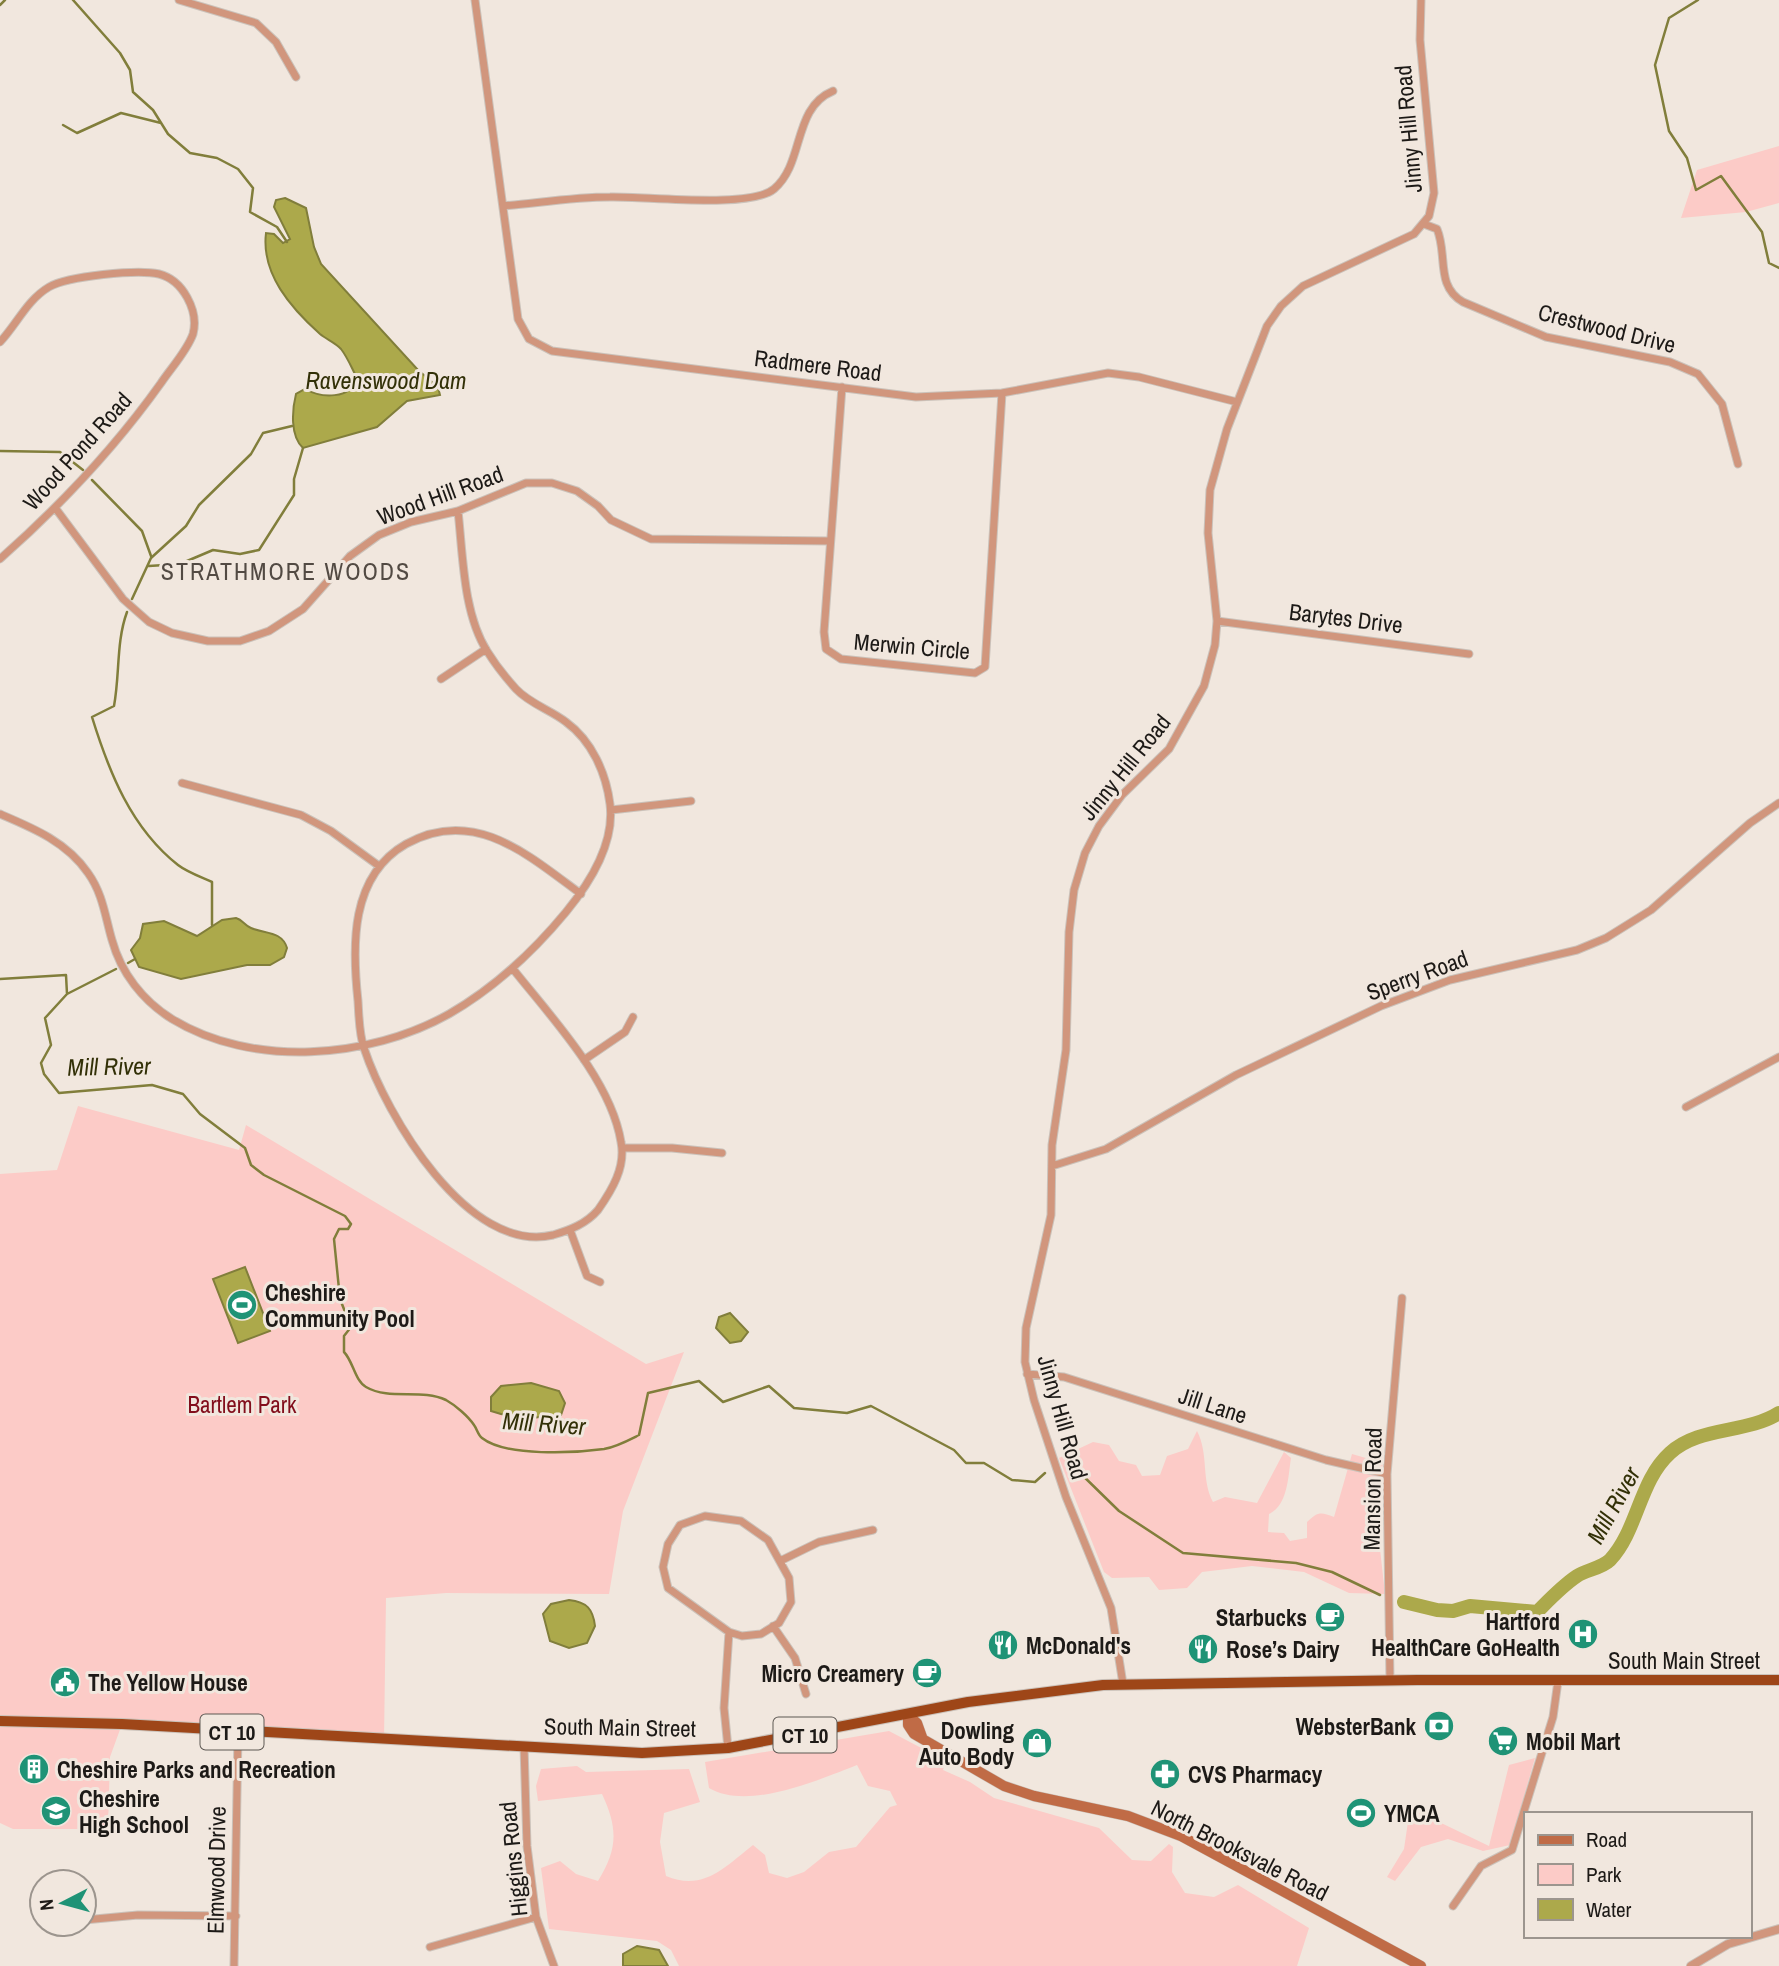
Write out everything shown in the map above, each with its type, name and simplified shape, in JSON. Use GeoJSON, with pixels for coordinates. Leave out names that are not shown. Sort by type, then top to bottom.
{"type":"FeatureCollection","features":[{"type":"Feature","properties":{"kind":"highway","name":"South Main Street"},"geometry":{"type":"LineString","coordinates":[[0,1721],[122,1724],[642,1753],[728,1748],[1009,1696],[1124,1684],[1390,1680],[1779,1680]]}},
{"type":"Feature","properties":{"kind":"main road","name":"North Brooksvale Road"},"geometry":{"type":"LineString","coordinates":[[908,1715],[917,1723],[922,1737],[1004,1786],[1034,1796],[1129,1816],[1181,1836],[1420,1966]]}},
{"type":"Feature","properties":{"kind":"street"},"geometry":{"type":"LineString","coordinates":[[179,0],[256,23],[276,42],[296,77]]}},
{"type":"Feature","properties":{"kind":"street","name":"Radmere Road"},"geometry":{"type":"LineString","coordinates":[[475,0],[518,319],[529,339],[540,345],[552,351],[916,397],[1002,394],[1108,373],[1139,377],[1237,402]]}},
{"type":"Feature","properties":{"kind":"street","name":"Jinny Hill Road"},"geometry":{"type":"LineString","coordinates":[[1124,1684],[1108,1598],[1069,1505],[1027,1374],[1024,1342],[1049,1233],[1055,1117],[1068,1030],[1070,915],[1079,872],[1089,844],[1108,812],[1169,748],[1194,709],[1211,667],[1217,621],[1208,533],[1209,501],[1219,454],[1267,326],[1289,297],[1312,281],[1402,242],[1424,224],[1432,208],[1434,193],[1421,51],[1421,0]]}},
{"type":"Feature","properties":{"kind":"street"},"geometry":{"type":"LineString","coordinates":[[503,206],[609,197],[745,200],[773,191],[789,172],[806,118],[824,95],[833,91]]}},
{"type":"Feature","properties":{"kind":"street","name":"Crestwood Drive"},"geometry":{"type":"LineString","coordinates":[[1424,224],[1437,229],[1445,282],[1451,296],[1546,337],[1670,362],[1698,374],[1722,404],[1738,464]]}},
{"type":"Feature","properties":{"kind":"street","name":"Wood Pond Road"},"geometry":{"type":"LineString","coordinates":[[0,342],[30,303],[62,281],[143,273],[162,275],[181,289],[192,309],[194,327],[188,344],[122,437],[56,509],[0,559]]}},
{"type":"Feature","properties":{"kind":"street","name":"Merwin Circle"},"geometry":{"type":"LineString","coordinates":[[842,387],[824,632],[826,649],[841,659],[981,671],[985,667],[1002,394]]}},
{"type":"Feature","properties":{"kind":"street","name":"Wood Hill Road"},"geometry":{"type":"LineString","coordinates":[[56,509],[123,599],[149,622],[172,633],[208,641],[240,640],[269,631],[303,609],[350,556],[379,536],[411,522],[458,511],[526,483],[552,483],[577,491],[619,525],[651,539],[830,541]]}},
{"type":"Feature","properties":{"kind":"street"},"geometry":{"type":"LineString","coordinates":[[0,814],[53,839],[71,853],[89,873],[100,894],[111,939],[130,981],[149,1002],[172,1019],[224,1040],[268,1049],[318,1051],[362,1045],[406,1033],[449,1014],[513,969],[544,938],[581,894],[601,858],[611,810],[607,782],[592,750],[568,723],[517,690],[486,649],[468,592],[458,511]]}},
{"type":"Feature","properties":{"kind":"street","name":"Barytes Drive"},"geometry":{"type":"LineString","coordinates":[[1217,621],[1469,654]]}},
{"type":"Feature","properties":{"kind":"street"},"geometry":{"type":"LineString","coordinates":[[441,679],[486,649]]}},
{"type":"Feature","properties":{"kind":"street"},"geometry":{"type":"LineString","coordinates":[[182,783],[301,815],[331,831],[379,866]]}},
{"type":"Feature","properties":{"kind":"street"},"geometry":{"type":"LineString","coordinates":[[611,810],[691,801]]}},
{"type":"Feature","properties":{"kind":"street","name":"Sperry Road"},"geometry":{"type":"LineString","coordinates":[[1052,1166],[1106,1149],[1236,1075],[1391,1002],[1450,980],[1577,950],[1606,938],[1651,910],[1750,823],[1779,803]]}},
{"type":"Feature","properties":{"kind":"street"},"geometry":{"type":"LineString","coordinates":[[513,969],[584,1060],[618,1121],[622,1148],[620,1171],[610,1194],[591,1218],[570,1230],[539,1238],[519,1236],[499,1229],[467,1205],[428,1168],[402,1132],[362,1045],[355,974],[355,925],[364,893],[379,866],[405,844],[444,830],[474,832],[506,841],[581,894]]}},
{"type":"Feature","properties":{"kind":"street"},"geometry":{"type":"LineString","coordinates":[[584,1060],[625,1032],[633,1017]]}},
{"type":"Feature","properties":{"kind":"street"},"geometry":{"type":"LineString","coordinates":[[1686,1107],[1779,1057]]}},
{"type":"Feature","properties":{"kind":"street"},"geometry":{"type":"LineString","coordinates":[[622,1148],[722,1153]]}},
{"type":"Feature","properties":{"kind":"street"},"geometry":{"type":"LineString","coordinates":[[570,1230],[587,1276],[600,1282]]}},
{"type":"Feature","properties":{"kind":"street","name":"Mansion Road"},"geometry":{"type":"LineString","coordinates":[[1390,1680],[1387,1474],[1402,1298]]}},
{"type":"Feature","properties":{"kind":"street","name":"Jill Lane"},"geometry":{"type":"LineString","coordinates":[[1027,1374],[1064,1377],[1326,1460],[1387,1474]]}},
{"type":"Feature","properties":{"kind":"street"},"geometry":{"type":"LineString","coordinates":[[705,1516],[741,1521],[768,1540],[780,1561],[789,1578],[791,1602],[773,1626],[761,1634],[742,1636],[729,1632],[668,1588],[663,1567],[668,1544],[680,1525],[705,1516]]}},
{"type":"Feature","properties":{"kind":"street"},"geometry":{"type":"LineString","coordinates":[[780,1561],[819,1542],[873,1530]]}},
{"type":"Feature","properties":{"kind":"street"},"geometry":{"type":"LineString","coordinates":[[773,1626],[794,1658],[806,1695]]}},
{"type":"Feature","properties":{"kind":"street"},"geometry":{"type":"LineString","coordinates":[[728,1748],[724,1708],[729,1632]]}},
{"type":"Feature","properties":{"kind":"street"},"geometry":{"type":"LineString","coordinates":[[1452,1906],[1481,1866],[1512,1850],[1554,1711],[1558,1681]]}},
{"type":"Feature","properties":{"kind":"street","name":"Elmwood Drive"},"geometry":{"type":"LineString","coordinates":[[234,1966],[238,1732]]}},
{"type":"Feature","properties":{"kind":"street","name":"Higgins Road"},"geometry":{"type":"LineString","coordinates":[[524,1746],[527,1846],[536,1917],[554,1966]]}},
{"type":"Feature","properties":{"kind":"street"},"geometry":{"type":"LineString","coordinates":[[98,1919],[138,1915],[236,1916]]}},
{"type":"Feature","properties":{"kind":"street"},"geometry":{"type":"LineString","coordinates":[[430,1947],[536,1917]]}},
{"type":"Feature","properties":{"kind":"street"},"geometry":{"type":"LineString","coordinates":[[1751,1937],[1779,1929]]}},
{"type":"Feature","properties":{"kind":"street"},"geometry":{"type":"LineString","coordinates":[[1691,1966],[1728,1944],[1748,1938]]}},
{"type":"Feature","properties":{"kind":"green space"},"geometry":{"type":"Polygon","coordinates":[[[1779,146],[1779,203],[1746,212],[1681,218],[1697,170],[1779,146]]]}},
{"type":"Feature","properties":{"kind":"green space","name":"Bartlem Park"},"geometry":{"type":"Polygon","coordinates":[[[78,1106],[239,1150],[246,1125],[646,1364],[684,1352],[623,1511],[609,1594],[446,1593],[386,1598],[384,1740],[122,1724],[110,1757],[108,1829],[13,1829],[0,1823],[0,1174],[57,1170],[78,1106]]]}},
{"type":"Feature","properties":{"kind":"green space"},"geometry":{"type":"Polygon","coordinates":[[[1197,1431],[1203,1449],[1209,1494],[1213,1502],[1225,1497],[1257,1503],[1284,1452],[1291,1458],[1284,1497],[1269,1514],[1268,1532],[1284,1533],[1290,1541],[1307,1538],[1307,1522],[1317,1514],[1334,1517],[1352,1454],[1383,1463],[1376,1513],[1385,1594],[1349,1593],[1304,1572],[1252,1566],[1202,1572],[1187,1588],[1159,1590],[1149,1577],[1112,1578],[1104,1572],[1059,1458],[1093,1442],[1109,1445],[1119,1461],[1136,1465],[1142,1476],[1160,1475],[1167,1456],[1188,1449],[1197,1431]]]}},
{"type":"Feature","properties":{"kind":"green space"},"geometry":{"type":"Polygon","coordinates":[[[889,1731],[946,1761],[943,1770],[970,1782],[994,1798],[1099,1828],[1132,1860],[1151,1861],[1169,1844],[1173,1847],[1172,1872],[1185,1893],[1214,1897],[1238,1885],[1309,1928],[1297,1966],[679,1966],[671,1950],[657,1941],[549,1929],[541,1868],[560,1861],[576,1874],[598,1881],[609,1859],[614,1838],[611,1817],[602,1794],[538,1801],[536,1786],[541,1769],[577,1766],[586,1772],[689,1769],[700,1802],[664,1813],[660,1842],[666,1876],[691,1881],[702,1879],[723,1869],[753,1845],[765,1855],[769,1873],[787,1878],[804,1872],[829,1852],[856,1847],[890,1807],[897,1805],[890,1791],[868,1786],[857,1765],[783,1791],[763,1795],[725,1794],[709,1788],[705,1762],[889,1731]]]}},
{"type":"Feature","properties":{"kind":"green space"},"geometry":{"type":"Polygon","coordinates":[[[1535,1758],[1510,1845],[1483,1851],[1448,1839],[1421,1847],[1395,1881],[1387,1877],[1404,1849],[1410,1808],[1489,1846],[1509,1765],[1535,1758]]]}},
{"type":"Feature","properties":{"kind":"water","name":"Ravenswood Dam"},"geometry":{"type":"Polygon","coordinates":[[[285,198],[306,208],[314,247],[321,264],[418,370],[438,387],[440,395],[407,401],[377,427],[303,448],[299,443],[293,422],[296,394],[305,389],[319,394],[342,394],[354,385],[357,378],[341,349],[320,334],[299,313],[273,276],[268,262],[266,233],[274,234],[283,243],[290,239],[274,207],[276,200],[285,198]]]}},
{"type":"Feature","properties":{"kind":"water"},"geometry":{"type":"Polygon","coordinates":[[[236,918],[251,928],[281,939],[287,948],[284,957],[270,965],[247,965],[181,979],[139,967],[131,950],[140,938],[143,924],[164,921],[197,936],[222,920],[236,918]]]}},
{"type":"Feature","properties":{"kind":"water","name":"Cheshire Community Pool"},"geometry":{"type":"Polygon","coordinates":[[[245,1267],[270,1331],[238,1343],[213,1279],[245,1267]]]}},
{"type":"Feature","properties":{"kind":"water"},"geometry":{"type":"Polygon","coordinates":[[[730,1313],[748,1332],[741,1341],[730,1343],[716,1328],[719,1317],[730,1313]]]}},
{"type":"Feature","properties":{"kind":"water"},"geometry":{"type":"Polygon","coordinates":[[[531,1383],[559,1391],[565,1403],[561,1415],[526,1418],[491,1411],[491,1397],[501,1386],[531,1383]]]}},
{"type":"Feature","properties":{"kind":"water"},"geometry":{"type":"Polygon","coordinates":[[[569,1600],[588,1607],[595,1626],[587,1643],[569,1648],[550,1641],[543,1614],[551,1604],[569,1600]]]}},
{"type":"Feature","properties":{"kind":"water"},"geometry":{"type":"Polygon","coordinates":[[[637,1946],[659,1950],[668,1966],[623,1966],[623,1954],[637,1946]]]}},
{"type":"Feature","properties":{"kind":"waterway"},"geometry":{"type":"LineString","coordinates":[[0,5],[5,0]]}},
{"type":"Feature","properties":{"kind":"waterway"},"geometry":{"type":"LineString","coordinates":[[73,0],[120,53],[130,70],[133,92],[153,110],[168,134],[190,153],[217,158],[238,169],[253,188],[250,212],[277,227],[287,242]]}},
{"type":"Feature","properties":{"kind":"waterway"},"geometry":{"type":"LineString","coordinates":[[1698,0],[1669,18],[1655,65],[1669,131],[1687,158],[1696,190],[1721,176],[1762,232],[1769,263],[1779,268]]}},
{"type":"Feature","properties":{"kind":"waterway"},"geometry":{"type":"LineString","coordinates":[[63,125],[77,133],[121,113],[161,123]]}},
{"type":"Feature","properties":{"kind":"waterway"},"geometry":{"type":"LineString","coordinates":[[132,599],[151,558],[186,526],[199,505],[251,454],[263,433],[292,426]]}},
{"type":"Feature","properties":{"kind":"waterway"},"geometry":{"type":"LineString","coordinates":[[149,566],[180,564],[213,550],[240,554],[259,550],[294,495],[294,479],[303,448]]}},
{"type":"Feature","properties":{"kind":"waterway"},"geometry":{"type":"LineString","coordinates":[[0,451],[60,452],[83,470]]}},
{"type":"Feature","properties":{"kind":"waterway"},"geometry":{"type":"LineString","coordinates":[[92,480],[142,531],[151,556]]}},
{"type":"Feature","properties":{"kind":"waterway"},"geometry":{"type":"LineString","coordinates":[[127,612],[121,635],[114,706],[92,717],[114,778],[147,834],[178,865],[212,882],[212,925]]}},
{"type":"Feature","properties":{"kind":"waterway"},"geometry":{"type":"LineString","coordinates":[[128,963],[135,959]]}},
{"type":"Feature","properties":{"kind":"waterway"},"geometry":{"type":"LineString","coordinates":[[67,994],[116,969]]}},
{"type":"Feature","properties":{"kind":"waterway","name":"Mill River"},"geometry":{"type":"LineString","coordinates":[[0,979],[66,975],[67,994],[45,1018],[51,1045],[41,1063],[44,1074],[59,1093],[152,1085],[183,1094],[200,1114],[245,1148],[251,1165],[264,1175],[345,1216],[351,1224],[348,1229],[339,1229],[334,1239],[340,1299],[351,1327],[344,1336],[344,1352],[359,1380],[366,1387],[385,1393],[426,1395],[446,1400],[461,1411],[481,1437],[493,1444],[524,1451],[559,1452],[609,1448],[639,1435],[648,1393],[699,1381],[723,1402],[769,1386],[794,1408],[847,1413],[871,1406],[954,1450],[966,1463],[984,1463],[1012,1480],[1035,1482],[1045,1473]]}},
{"type":"Feature","properties":{"kind":"waterway","name":"Mill River"},"geometry":{"type":"LineString","coordinates":[[1404,1602],[1437,1610],[1453,1611],[1470,1606],[1537,1612],[1571,1580],[1610,1560],[1627,1535],[1651,1477],[1670,1453],[1695,1438],[1766,1420],[1779,1413]]}},
{"type":"Feature","properties":{"kind":"waterway","name":"Mill River"},"geometry":{"type":"LineString","coordinates":[[1067,1465],[1075,1468],[1119,1511],[1183,1553],[1296,1563],[1332,1572],[1380,1595]]}},
{"type":"Feature","properties":{"kind":"place","name":"Cheshire Community Pool"},"geometry":{"type":"Point","coordinates":[242,1305]}},
{"type":"Feature","properties":{"kind":"place","name":"Starbucks"},"geometry":{"type":"Point","coordinates":[1330,1617]}},
{"type":"Feature","properties":{"kind":"place","name":"Hartford HealthCare GoHealth"},"geometry":{"type":"Point","coordinates":[1583,1634]}},
{"type":"Feature","properties":{"kind":"place","name":"McDonald's"},"geometry":{"type":"Point","coordinates":[1003,1645]}},
{"type":"Feature","properties":{"kind":"place","name":"Rose’s Dairy"},"geometry":{"type":"Point","coordinates":[1203,1649]}},
{"type":"Feature","properties":{"kind":"place","name":"Micro Creamery"},"geometry":{"type":"Point","coordinates":[927,1673]}},
{"type":"Feature","properties":{"kind":"place","name":"The Yellow House"},"geometry":{"type":"Point","coordinates":[65,1682]}},
{"type":"Feature","properties":{"kind":"place","name":"WebsterBank"},"geometry":{"type":"Point","coordinates":[1439,1726]}},
{"type":"Feature","properties":{"kind":"place","name":"Mobil Mart"},"geometry":{"type":"Point","coordinates":[1503,1741]}},
{"type":"Feature","properties":{"kind":"place","name":"Dowling Auto Body"},"geometry":{"type":"Point","coordinates":[1037,1743]}},
{"type":"Feature","properties":{"kind":"place","name":"Cheshire Parks and Recreation"},"geometry":{"type":"Point","coordinates":[34,1769]}},
{"type":"Feature","properties":{"kind":"place","name":"CVS Pharmacy"},"geometry":{"type":"Point","coordinates":[1165,1774]}},
{"type":"Feature","properties":{"kind":"place","name":"Cheshire High School"},"geometry":{"type":"Point","coordinates":[56,1811]}},
{"type":"Feature","properties":{"kind":"place","name":"YMCA"},"geometry":{"type":"Point","coordinates":[1361,1813]}},
{"type":"Feature","properties":{"kind":"district","name":"STRATHMORE WOODS"},"geometry":{"type":"Point","coordinates":[286,571]}}]}
